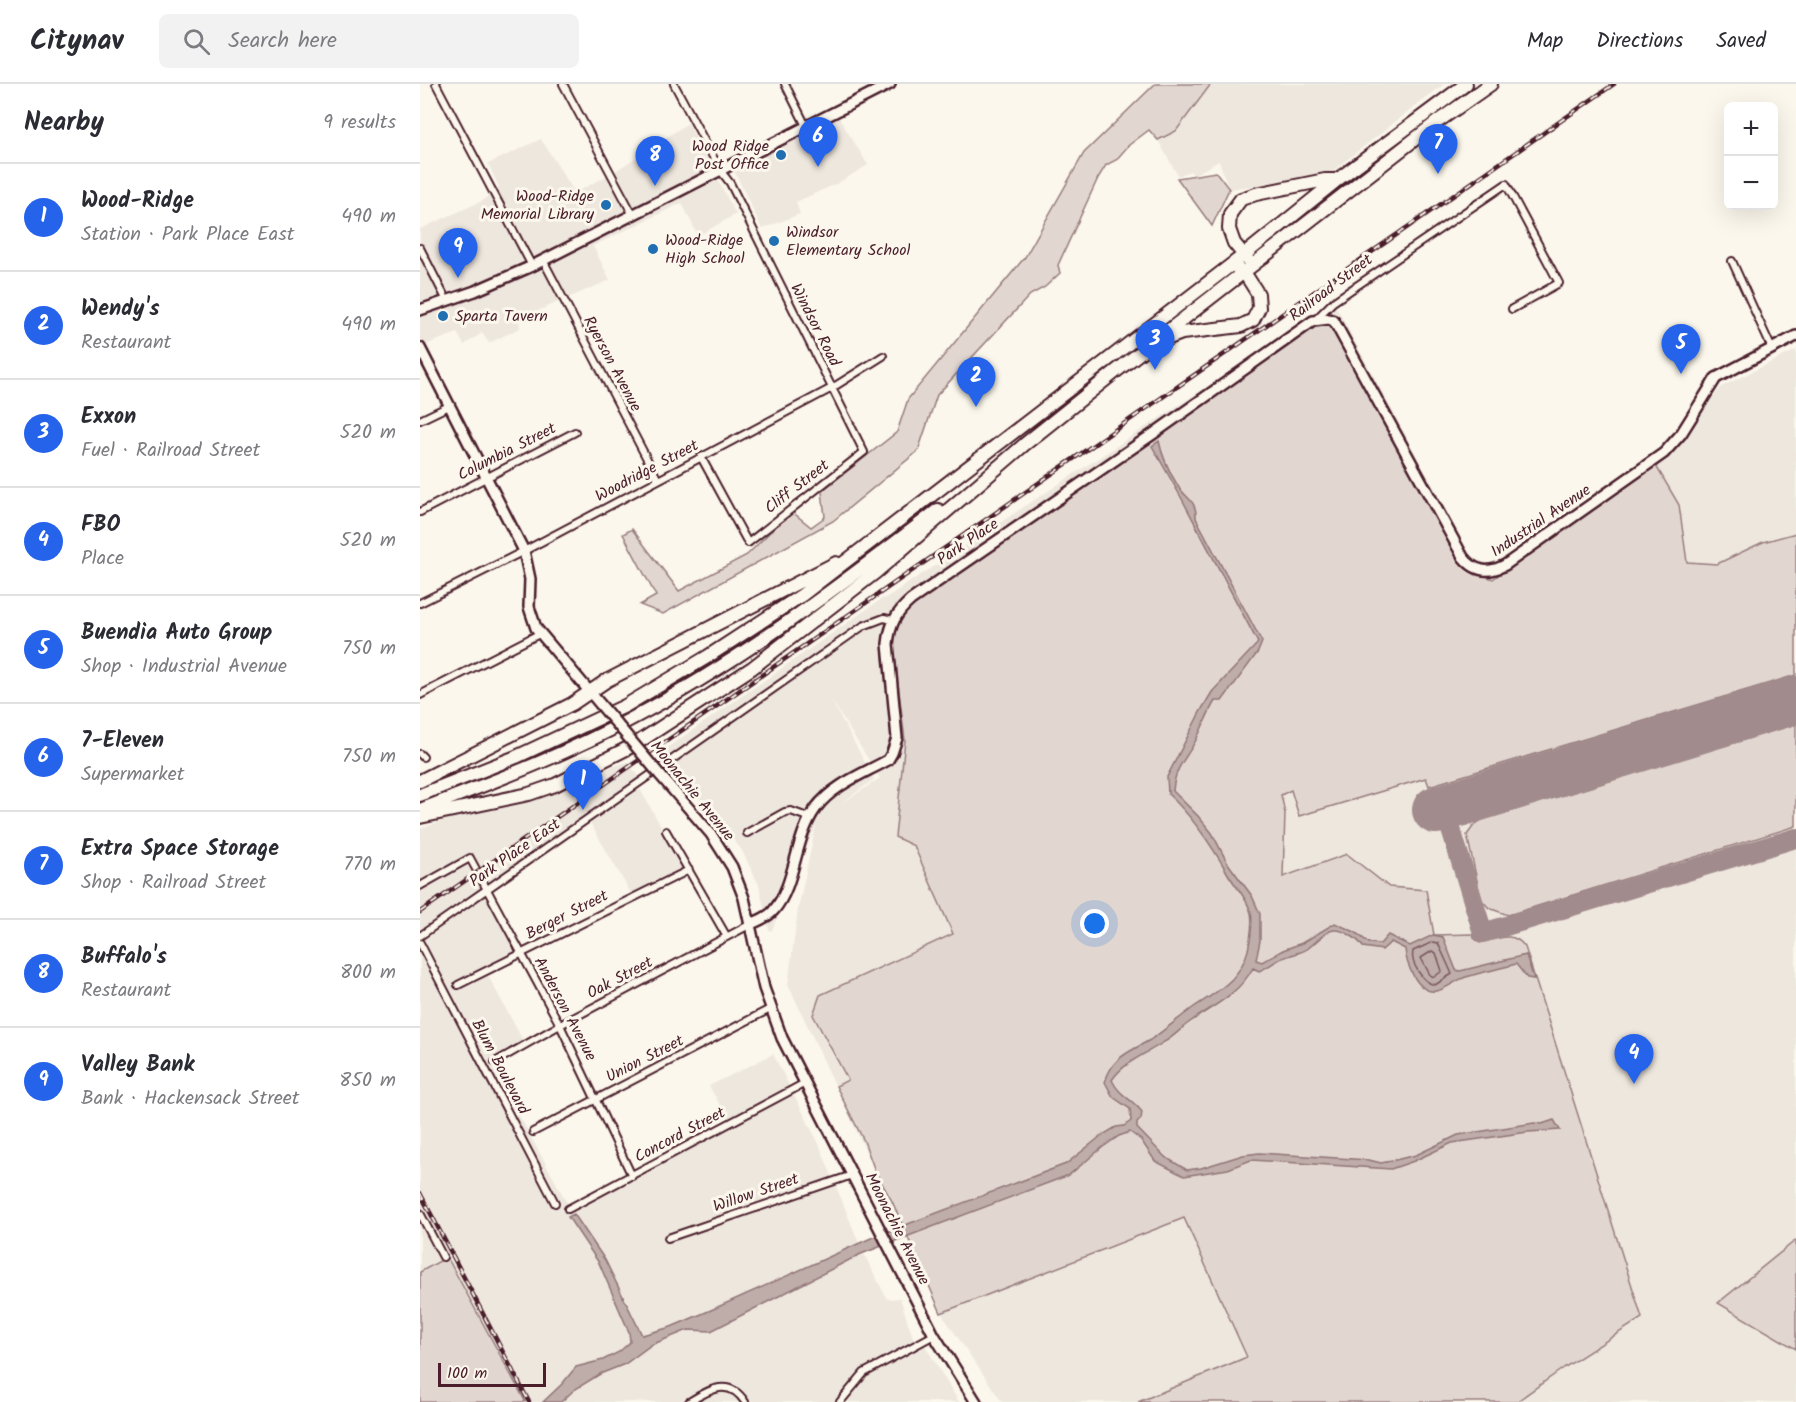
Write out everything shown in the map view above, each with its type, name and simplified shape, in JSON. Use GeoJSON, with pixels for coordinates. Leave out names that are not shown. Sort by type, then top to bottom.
{"type":"FeatureCollection","features":[{"type":"Feature","properties":{"kind":"highway"},"geometry":{"type":"LineString","coordinates":[[420,795],[516,757],[625,706],[748,632],[801,596],[1244,255],[1337,180],[1466,84]]}},
{"type":"Feature","properties":{"kind":"highway"},"geometry":{"type":"LineString","coordinates":[[420,810],[577,747],[634,718],[700,680],[820,600],[1025,444],[1437,122],[1491,84]]}},
{"type":"Feature","properties":{"kind":"highway"},"geometry":{"type":"LineString","coordinates":[[1155,343],[1182,333],[1241,326],[1253,320],[1259,308],[1258,294],[1244,255],[1231,237],[1229,221],[1230,214],[1241,199],[1248,195],[1324,180],[1337,180]]}},
{"type":"Feature","properties":{"kind":"highway"},"geometry":{"type":"LineString","coordinates":[[1231,265],[1248,269]]}},
{"type":"Feature","properties":{"kind":"highway"},"geometry":{"type":"LineString","coordinates":[[420,818],[541,790],[634,745],[752,668],[831,609],[919,537],[1025,444]]}},
{"type":"Feature","properties":{"kind":"highway"},"geometry":{"type":"LineString","coordinates":[[420,781],[572,704],[606,681],[819,570],[845,561]]}},
{"type":"Feature","properties":{"kind":"main road"},"geometry":{"type":"LineString","coordinates":[[420,310],[532,266],[890,84]]}},
{"type":"Feature","properties":{"kind":"main road","name":"Industrial Avenue"},"geometry":{"type":"LineString","coordinates":[[1313,321],[1329,319],[1334,321],[1463,556],[1468,564],[1488,572],[1505,565],[1664,453],[1681,434],[1713,381],[1796,336]]}},
{"type":"Feature","properties":{"kind":"main road","name":"Railroad Street"},"geometry":{"type":"LineString","coordinates":[[1153,434],[1313,321]]}},
{"type":"Feature","properties":{"kind":"main road","name":"Moonachie Avenue"},"geometry":{"type":"LineString","coordinates":[[420,348],[524,551],[530,579],[529,607],[539,634],[721,847],[740,884],[764,988],[782,1038],[934,1335],[976,1402]]}},
{"type":"Feature","properties":{"kind":"main road","name":"Park Place"},"geometry":{"type":"LineString","coordinates":[[893,620],[899,610],[911,600],[1153,434]]}},
{"type":"Feature","properties":{"kind":"main road"},"geometry":{"type":"LineString","coordinates":[[751,924],[773,911],[778,904],[787,885],[800,840],[810,818],[830,793],[888,760],[892,753],[897,738],[888,644],[889,630],[893,620]]}},
{"type":"Feature","properties":{"kind":"street"},"geometry":{"type":"LineString","coordinates":[[436,84],[532,266]]}},
{"type":"Feature","properties":{"kind":"street"},"geometry":{"type":"LineString","coordinates":[[562,84],[633,216]]}},
{"type":"Feature","properties":{"kind":"street","name":"Windsor Road"},"geometry":{"type":"LineString","coordinates":[[674,84],[720,170],[730,183],[864,452]]}},
{"type":"Feature","properties":{"kind":"street"},"geometry":{"type":"LineString","coordinates":[[785,84],[806,126]]}},
{"type":"Feature","properties":{"kind":"street","name":"Railroad Street"},"geometry":{"type":"LineString","coordinates":[[1313,321],[1333,302],[1506,184],[1559,283],[1512,309]]}},
{"type":"Feature","properties":{"kind":"street"},"geometry":{"type":"LineString","coordinates":[[420,248],[447,301]]}},
{"type":"Feature","properties":{"kind":"street","name":"Ryerson Avenue"},"geometry":{"type":"LineString","coordinates":[[543,260],[658,480]]}},
{"type":"Feature","properties":{"kind":"street"},"geometry":{"type":"LineString","coordinates":[[1732,261],[1772,349]]}},
{"type":"Feature","properties":{"kind":"street","name":"Woodridge Street"},"geometry":{"type":"LineString","coordinates":[[420,603],[524,551],[832,388],[883,356]]}},
{"type":"Feature","properties":{"kind":"street"},"geometry":{"type":"LineString","coordinates":[[420,420],[449,406]]}},
{"type":"Feature","properties":{"kind":"street","name":"Columbia Street"},"geometry":{"type":"LineString","coordinates":[[420,512],[575,432]]}},
{"type":"Feature","properties":{"kind":"street","name":"Cliff Street"},"geometry":{"type":"LineString","coordinates":[[701,457],[748,543],[864,452]]}},
{"type":"Feature","properties":{"kind":"street","name":"Park Place East"},"geometry":{"type":"LineString","coordinates":[[420,936],[863,626],[884,618],[893,620]]}},
{"type":"Feature","properties":{"kind":"street"},"geometry":{"type":"LineString","coordinates":[[420,695],[539,634]]}},
{"type":"Feature","properties":{"kind":"street"},"geometry":{"type":"LineString","coordinates":[[747,833],[785,812],[791,811],[810,818]]}},
{"type":"Feature","properties":{"kind":"street"},"geometry":{"type":"LineString","coordinates":[[666,831],[727,937]]}},
{"type":"Feature","properties":{"kind":"street","name":"Anderson Avenue"},"geometry":{"type":"LineString","coordinates":[[420,886],[470,858],[560,1025],[632,1176]]}},
{"type":"Feature","properties":{"kind":"street","name":"Berger Street"},"geometry":{"type":"LineString","coordinates":[[458,985],[689,870]]}},
{"type":"Feature","properties":{"kind":"street","name":"Oak Street"},"geometry":{"type":"LineString","coordinates":[[495,1062],[751,924]]}},
{"type":"Feature","properties":{"kind":"street","name":"Blum Boulevard"},"geometry":{"type":"LineString","coordinates":[[420,944],[555,1203]]}},
{"type":"Feature","properties":{"kind":"street","name":"Union Street"},"geometry":{"type":"LineString","coordinates":[[533,1132],[770,1009]]}},
{"type":"Feature","properties":{"kind":"street","name":"Concord Street"},"geometry":{"type":"LineString","coordinates":[[568,1209],[805,1083]]}},
{"type":"Feature","properties":{"kind":"street","name":"Willow Street"},"geometry":{"type":"LineString","coordinates":[[668,1238],[852,1175]]}},
{"type":"Feature","properties":{"kind":"street"},"geometry":{"type":"LineString","coordinates":[[420,1213],[443,1257]]}},
{"type":"Feature","properties":{"kind":"street"},"geometry":{"type":"LineString","coordinates":[[840,1402],[864,1373],[934,1335]]}},
{"type":"Feature","properties":{"kind":"street"},"geometry":{"type":"LineString","coordinates":[[689,1402],[710,1390],[723,1387],[736,1392],[746,1402]]}},
{"type":"Feature","properties":{"kind":"shaded area"},"geometry":{"type":"Polygon","coordinates":[[[1155,84],[1211,84],[1176,131],[1158,140],[1149,130],[1129,145],[1116,160],[1106,165],[1058,265],[1060,273],[1045,287],[1030,295],[937,395],[918,451],[833,521],[663,614],[640,605],[656,596],[623,534],[632,529],[679,591],[747,555],[791,511],[811,527],[825,517],[822,491],[897,432],[908,399],[1025,257],[1084,153],[1155,84]]]}},
{"type":"Feature","properties":{"kind":"shaded area"},"geometry":{"type":"Polygon","coordinates":[[[1211,84],[1444,84],[1326,176],[1229,189],[1219,161],[1194,175],[1190,171],[1178,176],[1158,140],[1176,131],[1211,84]]]}},
{"type":"Feature","properties":{"kind":"shaded area"},"geometry":{"type":"Polygon","coordinates":[[[836,113],[868,165],[838,183],[796,202],[800,214],[762,229],[733,168],[836,113]]]}},
{"type":"Feature","properties":{"kind":"shaded area"},"geometry":{"type":"Polygon","coordinates":[[[688,123],[736,214],[698,236],[682,203],[593,246],[610,280],[519,319],[520,328],[489,343],[482,333],[464,345],[457,333],[420,347],[420,229],[482,201],[499,187],[488,164],[541,139],[575,193],[614,172],[688,123]]]}},
{"type":"Feature","properties":{"kind":"shaded area"},"geometry":{"type":"Polygon","coordinates":[[[1216,172],[1229,189],[1212,226],[1177,178],[1216,172]]]}},
{"type":"Feature","properties":{"kind":"shaded area"},"geometry":{"type":"Polygon","coordinates":[[[1334,303],[1472,558],[1493,565],[1671,447],[1721,387],[1796,350],[1796,1402],[1002,1402],[941,1313],[788,984],[798,909],[816,825],[772,930],[769,931],[759,885],[741,849],[661,752],[884,599],[1334,303]],[[830,698],[874,779],[841,804],[880,778],[830,698]]]}},
{"type":"Feature","properties":{"kind":"shaded area"},"geometry":{"type":"Polygon","coordinates":[[[1319,316],[1346,332],[1466,569],[1493,579],[1655,464],[1679,505],[1687,562],[1717,564],[1763,542],[1796,533],[1796,675],[1429,786],[1426,778],[1299,816],[1291,790],[1281,795],[1285,813],[1283,877],[1347,854],[1389,887],[1426,890],[1434,935],[1473,934],[1480,943],[1510,937],[1525,947],[1642,1318],[1565,1367],[1516,1402],[1138,1402],[1247,1357],[1184,1218],[941,1313],[892,1201],[875,1171],[864,1141],[836,1086],[848,1080],[813,1015],[820,995],[953,934],[914,846],[895,837],[905,740],[894,651],[893,620],[899,610],[1319,316]]]}},
{"type":"Feature","properties":{"kind":"shaded area"},"geometry":{"type":"Polygon","coordinates":[[[1796,724],[1796,826],[1508,915],[1489,908],[1481,899],[1467,835],[1475,824],[1482,820],[1796,724]]]}},
{"type":"Feature","properties":{"kind":"shaded area"},"geometry":{"type":"Polygon","coordinates":[[[627,762],[642,780],[637,784],[686,870],[633,897],[588,819],[488,887],[522,953],[486,972],[526,1046],[492,1066],[570,1208],[730,1122],[709,1086],[773,1054],[819,1144],[859,1243],[869,1239],[874,1250],[864,1254],[887,1299],[900,1298],[916,1347],[924,1344],[959,1402],[526,1402],[448,1257],[420,1271],[420,829],[627,762]]]}},
{"type":"Feature","properties":{"kind":"shaded area"},"geometry":{"type":"Polygon","coordinates":[[[1796,1240],[1796,1349],[1718,1303],[1796,1240]]]}},
{"type":"Feature","properties":{"kind":"shaded area"},"geometry":{"type":"Polygon","coordinates":[[[447,1257],[525,1402],[420,1402],[420,1272],[447,1257]]]}},
{"type":"Feature","properties":{"kind":"water"},"geometry":{"type":"Polygon","coordinates":[[[1159,441],[1172,476],[1193,503],[1196,518],[1262,642],[1258,652],[1222,701],[1215,701],[1196,740],[1178,769],[1173,791],[1212,833],[1227,862],[1252,896],[1260,914],[1260,941],[1256,960],[1262,962],[1283,950],[1302,943],[1335,923],[1355,932],[1369,943],[1380,944],[1388,935],[1410,946],[1433,935],[1443,937],[1456,970],[1460,971],[1526,955],[1534,979],[1527,978],[1516,964],[1466,977],[1439,990],[1429,991],[1418,983],[1414,976],[1405,949],[1391,942],[1382,950],[1363,947],[1347,933],[1339,930],[1331,931],[1304,951],[1280,959],[1259,971],[1253,968],[1225,999],[1168,1040],[1129,1063],[1117,1074],[1112,1080],[1115,1086],[1142,1112],[1137,1128],[1165,1157],[1187,1170],[1259,1153],[1369,1160],[1381,1163],[1416,1155],[1458,1135],[1534,1123],[1542,1124],[1554,1120],[1560,1130],[1528,1132],[1452,1143],[1391,1169],[1251,1160],[1228,1169],[1184,1176],[1155,1161],[1141,1140],[1130,1132],[1119,1136],[1103,1147],[1069,1175],[861,1254],[711,1331],[688,1330],[651,1345],[625,1364],[600,1374],[574,1390],[561,1402],[543,1402],[576,1367],[603,1360],[619,1352],[630,1342],[629,1332],[599,1263],[568,1217],[574,1214],[605,1260],[642,1335],[671,1327],[871,1238],[1066,1164],[1101,1136],[1131,1121],[1130,1109],[1113,1097],[1105,1082],[1112,1066],[1128,1052],[1156,1036],[1222,988],[1243,964],[1250,940],[1252,920],[1249,908],[1201,831],[1168,794],[1167,777],[1212,692],[1258,643],[1152,446],[1159,441]]]}},
{"type":"Feature","properties":{"kind":"taxiway"},"geometry":{"type":"LineString","coordinates":[[1444,807],[1483,933],[1796,838]]}},
{"type":"Feature","properties":{"kind":"runway"},"geometry":{"type":"LineString","coordinates":[[1436,810],[1796,700]]}},
{"type":"Feature","properties":{"kind":"railway"},"geometry":{"type":"LineString","coordinates":[[420,912],[1614,84]]}},
{"type":"Feature","properties":{"kind":"railway"},"geometry":{"type":"LineString","coordinates":[[420,1193],[529,1402]]}},
{"type":"Feature","properties":{"kind":"place","name":"Wood Ridge Post Office"},"geometry":{"type":"Point","coordinates":[781,155]}},
{"type":"Feature","properties":{"kind":"place","name":"7-Eleven"},"geometry":{"type":"Point","coordinates":[818,167]}},
{"type":"Feature","properties":{"kind":"place","name":"Extra Space Storage"},"geometry":{"type":"Point","coordinates":[1438,174]}},
{"type":"Feature","properties":{"kind":"place","name":"Buffalo's"},"geometry":{"type":"Point","coordinates":[655,186]}},
{"type":"Feature","properties":{"kind":"place","name":"Wood-Ridge Memorial Library"},"geometry":{"type":"Point","coordinates":[606,205]}},
{"type":"Feature","properties":{"kind":"place","name":"Windsor Elementary School"},"geometry":{"type":"Point","coordinates":[774,241]}},
{"type":"Feature","properties":{"kind":"place","name":"Wood-Ridge High School"},"geometry":{"type":"Point","coordinates":[653,249]}},
{"type":"Feature","properties":{"kind":"place","name":"Valley Bank"},"geometry":{"type":"Point","coordinates":[458,278]}},
{"type":"Feature","properties":{"kind":"place","name":"Sparta Tavern"},"geometry":{"type":"Point","coordinates":[443,316]}},
{"type":"Feature","properties":{"kind":"place","name":"Exxon"},"geometry":{"type":"Point","coordinates":[1155,370]}},
{"type":"Feature","properties":{"kind":"place","name":"Buendia Auto Group"},"geometry":{"type":"Point","coordinates":[1681,374]}},
{"type":"Feature","properties":{"kind":"place","name":"Wendy's"},"geometry":{"type":"Point","coordinates":[976,407]}},
{"type":"Feature","properties":{"kind":"place","name":"Wood-Ridge"},"geometry":{"type":"Point","coordinates":[583,810]}},
{"type":"Feature","properties":{"kind":"place","name":"FBO"},"geometry":{"type":"Point","coordinates":[1634,1084]}}]}
